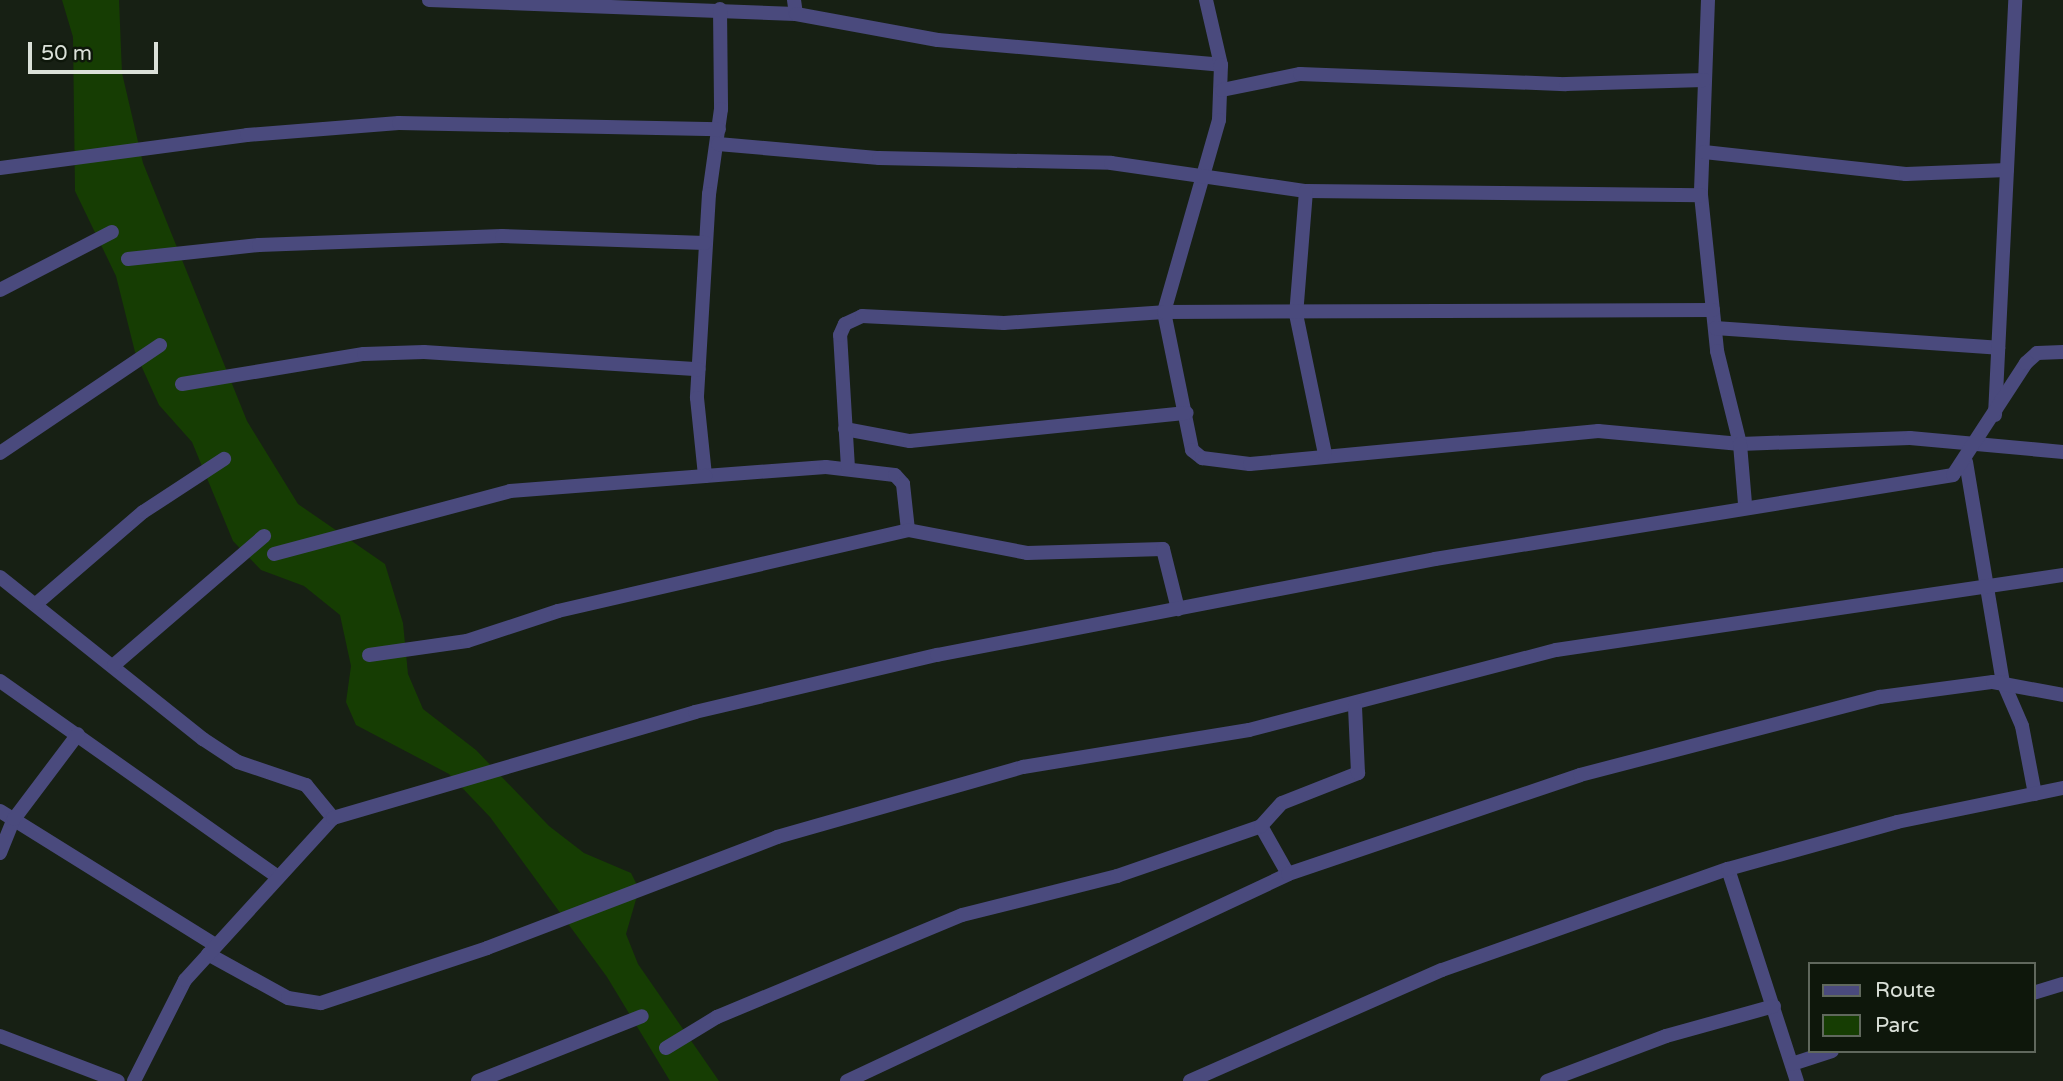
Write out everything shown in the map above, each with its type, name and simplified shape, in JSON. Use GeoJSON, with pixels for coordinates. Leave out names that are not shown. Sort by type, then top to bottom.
{"type":"FeatureCollection","features":[{"type":"Feature","properties":{"kind":"street"},"geometry":{"type":"LineString","coordinates":[[429,0],[555,10],[795,7],[938,40],[1221,65]]}},
{"type":"Feature","properties":{"kind":"street"},"geometry":{"type":"LineString","coordinates":[[1206,0],[1221,65],[1222,90],[1204,175],[1164,312],[1187,413],[1192,450],[1218,464],[1598,431],[1740,444],[1910,438],[2063,452]]}},
{"type":"Feature","properties":{"kind":"street"},"geometry":{"type":"LineString","coordinates":[[1708,0],[1701,195],[1715,328],[1740,444],[1745,504]]}},
{"type":"Feature","properties":{"kind":"street"},"geometry":{"type":"LineString","coordinates":[[1995,416],[2015,0]]}},
{"type":"Feature","properties":{"kind":"street"},"geometry":{"type":"LineString","coordinates":[[705,476],[697,426],[698,369],[705,243],[719,136],[720,9]]}},
{"type":"Feature","properties":{"kind":"street"},"geometry":{"type":"LineString","coordinates":[[1222,90],[1300,74],[1566,83],[1704,80]]}},
{"type":"Feature","properties":{"kind":"street"},"geometry":{"type":"LineString","coordinates":[[0,168],[234,136],[399,123],[719,136],[879,158],[1111,163],[1306,191],[1701,195]]}},
{"type":"Feature","properties":{"kind":"street"},"geometry":{"type":"LineString","coordinates":[[1704,152],[1906,174],[2007,170]]}},
{"type":"Feature","properties":{"kind":"street"},"geometry":{"type":"LineString","coordinates":[[1306,191],[1296,314],[1325,454]]}},
{"type":"Feature","properties":{"kind":"street"},"geometry":{"type":"LineString","coordinates":[[0,290],[112,232]]}},
{"type":"Feature","properties":{"kind":"street"},"geometry":{"type":"LineString","coordinates":[[128,259],[259,245],[502,236],[705,243]]}},
{"type":"Feature","properties":{"kind":"street"},"geometry":{"type":"LineString","coordinates":[[848,468],[840,335],[845,324],[862,316],[1004,323],[1164,312],[1296,314],[1713,310]]}},
{"type":"Feature","properties":{"kind":"street"},"geometry":{"type":"LineString","coordinates":[[1715,328],[1998,348]]}},
{"type":"Feature","properties":{"kind":"street"},"geometry":{"type":"LineString","coordinates":[[0,453],[160,345]]}},
{"type":"Feature","properties":{"kind":"street"},"geometry":{"type":"LineString","coordinates":[[182,384],[412,352],[698,369]]}},
{"type":"Feature","properties":{"kind":"street"},"geometry":{"type":"LineString","coordinates":[[134,1081],[169,1006],[212,949],[276,876],[333,818],[695,712],[937,655],[1745,504],[1953,475],[1966,462],[2026,363],[2037,353],[2063,352]]}},
{"type":"Feature","properties":{"kind":"street"},"geometry":{"type":"LineString","coordinates":[[845,429],[910,441],[1187,413]]}},
{"type":"Feature","properties":{"kind":"street"},"geometry":{"type":"LineString","coordinates":[[36,604],[144,512],[224,458]]}},
{"type":"Feature","properties":{"kind":"street"},"geometry":{"type":"LineString","coordinates":[[1966,462],[1984,587],[2003,682],[2022,726],[2035,794]]}},
{"type":"Feature","properties":{"kind":"street"},"geometry":{"type":"LineString","coordinates":[[274,554],[510,491],[848,468],[899,479],[908,530]]}},
{"type":"Feature","properties":{"kind":"street"},"geometry":{"type":"LineString","coordinates":[[369,655],[467,641],[558,611],[908,530],[1027,553],[1163,549],[1178,609]]}},
{"type":"Feature","properties":{"kind":"street"},"geometry":{"type":"LineString","coordinates":[[114,665],[264,536]]}},
{"type":"Feature","properties":{"kind":"street"},"geometry":{"type":"LineString","coordinates":[[0,811],[288,998],[321,1003],[487,948],[776,837],[1023,767],[1355,706],[1556,650],[2063,575]]}},
{"type":"Feature","properties":{"kind":"street"},"geometry":{"type":"LineString","coordinates":[[0,577],[238,762],[306,785],[333,818]]}},
{"type":"Feature","properties":{"kind":"street"},"geometry":{"type":"LineString","coordinates":[[0,681],[276,876]]}},
{"type":"Feature","properties":{"kind":"street"},"geometry":{"type":"LineString","coordinates":[[847,1081],[1288,874],[1593,771],[1880,697],[2003,682],[2063,695]]}},
{"type":"Feature","properties":{"kind":"street"},"geometry":{"type":"LineString","coordinates":[[666,1048],[717,1017],[962,915],[1116,876],[1261,826],[1282,803],[1358,773],[1355,706]]}},
{"type":"Feature","properties":{"kind":"street"},"geometry":{"type":"LineString","coordinates":[[0,853],[14,819],[78,734]]}},
{"type":"Feature","properties":{"kind":"street"},"geometry":{"type":"LineString","coordinates":[[1190,1081],[1442,971],[1728,869],[1844,835],[2063,788]]}},
{"type":"Feature","properties":{"kind":"street"},"geometry":{"type":"LineString","coordinates":[[1261,826],[1288,874]]}},
{"type":"Feature","properties":{"kind":"street"},"geometry":{"type":"LineString","coordinates":[[1728,869],[1797,1081]]}},
{"type":"Feature","properties":{"kind":"street"},"geometry":{"type":"LineString","coordinates":[[2035,992],[2063,984]]}},
{"type":"Feature","properties":{"kind":"street"},"geometry":{"type":"LineString","coordinates":[[1547,1081],[1666,1036],[1774,1006]]}},
{"type":"Feature","properties":{"kind":"street"},"geometry":{"type":"LineString","coordinates":[[478,1081],[642,1016]]}},
{"type":"Feature","properties":{"kind":"street"},"geometry":{"type":"LineString","coordinates":[[0,1036],[118,1081]]}},
{"type":"Feature","properties":{"kind":"street"},"geometry":{"type":"LineString","coordinates":[[1791,1065],[1826,1053]]}},
{"type":"Feature","properties":{"kind":"green space"},"geometry":{"type":"Polygon","coordinates":[[[62,0],[119,0],[122,73],[143,163],[247,421],[298,504],[385,564],[403,623],[408,674],[423,709],[476,750],[549,826],[584,853],[631,873],[639,889],[626,934],[638,964],[719,1081],[670,1081],[607,977],[490,817],[449,774],[356,725],[346,702],[351,666],[340,615],[304,586],[261,570],[233,541],[192,442],[159,405],[135,352],[116,276],[75,191],[73,37],[62,0]]]}}]}
